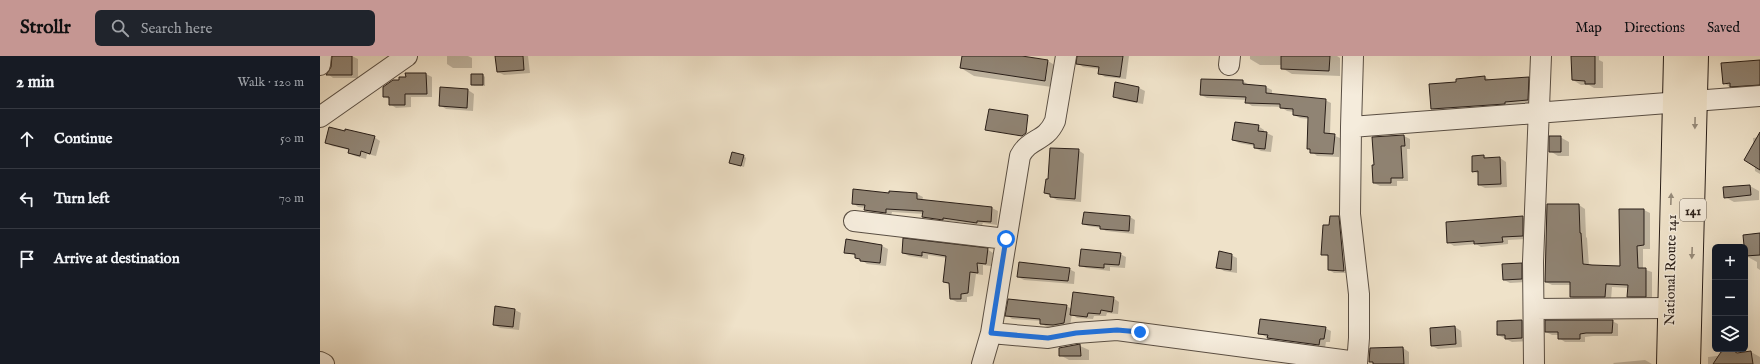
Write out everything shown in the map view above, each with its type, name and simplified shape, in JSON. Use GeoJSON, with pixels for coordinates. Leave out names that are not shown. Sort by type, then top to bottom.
{"type":"FeatureCollection","features":[{"type":"Feature","properties":{"kind":"highway","name":"National Route 141"},"geometry":{"type":"LineString","coordinates":[[1668,364],[1668,308],[1675,56]]}},
{"type":"Feature","properties":{"kind":"highway","name":"National Route 141"},"geometry":{"type":"LineString","coordinates":[[1689,364],[1697,56]]}},
{"type":"Feature","properties":{"kind":"street"},"geometry":{"type":"LineString","coordinates":[[320,65],[321,56]]}},
{"type":"Feature","properties":{"kind":"street"},"geometry":{"type":"LineString","coordinates":[[320,117],[407,56]]}},
{"type":"Feature","properties":{"kind":"street"},"geometry":{"type":"LineString","coordinates":[[982,364],[991,333],[1020,156],[1024,148],[1045,136],[1052,128],[1055,121],[1066,56]]}},
{"type":"Feature","properties":{"kind":"street"},"geometry":{"type":"LineString","coordinates":[[991,333],[1048,338],[1076,333],[1117,330],[1357,363],[1359,338],[1359,294],[1350,214],[1350,127],[1353,56]]}},
{"type":"Feature","properties":{"kind":"street"},"geometry":{"type":"LineString","coordinates":[[1534,364],[1533,262],[1540,113],[1541,56]]}},
{"type":"Feature","properties":{"kind":"street"},"geometry":{"type":"LineString","coordinates":[[1350,127],[1760,96]]}},
{"type":"Feature","properties":{"kind":"street"},"geometry":{"type":"LineString","coordinates":[[854,221],[1006,239]]}},
{"type":"Feature","properties":{"kind":"street"},"geometry":{"type":"LineString","coordinates":[[1534,308],[1668,308]]}},
{"type":"Feature","properties":{"kind":"street"},"geometry":{"type":"LineString","coordinates":[[320,362],[324,364]]}},
{"type":"Feature","properties":{"kind":"building"},"geometry":{"type":"Polygon","coordinates":[[[332,56],[352,56],[352,75],[326,75],[331,67],[332,56]]]}},
{"type":"Feature","properties":{"kind":"building"},"geometry":{"type":"Polygon","coordinates":[[[495,56],[523,56],[524,70],[497,72],[495,56]]]}},
{"type":"Feature","properties":{"kind":"building"},"geometry":{"type":"Polygon","coordinates":[[[962,56],[1022,56],[1048,60],[1045,81],[960,68],[962,56]]]}},
{"type":"Feature","properties":{"kind":"building"},"geometry":{"type":"Polygon","coordinates":[[[1077,56],[1123,56],[1120,77],[1098,74],[1099,67],[1076,64],[1077,56]]]}},
{"type":"Feature","properties":{"kind":"building"},"geometry":{"type":"Polygon","coordinates":[[[1281,56],[1330,56],[1329,71],[1281,69],[1281,56]]]}},
{"type":"Feature","properties":{"kind":"building"},"geometry":{"type":"Polygon","coordinates":[[[1571,56],[1595,56],[1595,84],[1585,84],[1585,81],[1572,80],[1571,56]]]}},
{"type":"Feature","properties":{"kind":"building"},"geometry":{"type":"Polygon","coordinates":[[[1760,60],[1760,85],[1730,87],[1730,83],[1723,84],[1721,63],[1760,60]]]}},
{"type":"Feature","properties":{"kind":"building"},"geometry":{"type":"Polygon","coordinates":[[[405,73],[426,73],[427,94],[405,94],[405,105],[389,105],[389,97],[383,97],[383,87],[393,80],[399,80],[399,77],[406,77],[405,73]]]}},
{"type":"Feature","properties":{"kind":"building"},"geometry":{"type":"Polygon","coordinates":[[[471,74],[483,74],[483,85],[471,85],[471,74]]]}},
{"type":"Feature","properties":{"kind":"building"},"geometry":{"type":"Polygon","coordinates":[[[1485,76],[1485,80],[1529,77],[1528,100],[1505,102],[1505,104],[1431,109],[1429,84],[1456,82],[1456,79],[1485,76]]]}},
{"type":"Feature","properties":{"kind":"building"},"geometry":{"type":"Polygon","coordinates":[[[1201,79],[1243,80],[1243,84],[1266,86],[1266,93],[1326,99],[1324,133],[1335,134],[1333,154],[1310,153],[1310,149],[1307,149],[1308,117],[1293,115],[1293,109],[1280,108],[1280,104],[1245,103],[1246,97],[1200,95],[1201,79]]]}},
{"type":"Feature","properties":{"kind":"building"},"geometry":{"type":"Polygon","coordinates":[[[1115,82],[1139,87],[1137,102],[1113,97],[1115,82]]]}},
{"type":"Feature","properties":{"kind":"building"},"geometry":{"type":"Polygon","coordinates":[[[440,87],[468,89],[467,108],[439,106],[440,87]]]}},
{"type":"Feature","properties":{"kind":"building"},"geometry":{"type":"Polygon","coordinates":[[[989,109],[1028,115],[1026,133],[1022,136],[985,130],[989,109]]]}},
{"type":"Feature","properties":{"kind":"building"},"geometry":{"type":"Polygon","coordinates":[[[1235,122],[1259,125],[1258,131],[1267,132],[1265,149],[1254,148],[1254,144],[1232,140],[1235,122]]]}},
{"type":"Feature","properties":{"kind":"building"},"geometry":{"type":"Polygon","coordinates":[[[329,127],[375,136],[370,154],[361,151],[360,156],[348,153],[349,149],[325,143],[329,127]]]}},
{"type":"Feature","properties":{"kind":"building"},"geometry":{"type":"Polygon","coordinates":[[[1760,132],[1760,170],[1744,160],[1760,132]]]}},
{"type":"Feature","properties":{"kind":"building"},"geometry":{"type":"Polygon","coordinates":[[[1404,135],[1405,146],[1401,146],[1403,178],[1391,178],[1391,183],[1373,183],[1372,165],[1374,165],[1372,137],[1404,135]]]}},
{"type":"Feature","properties":{"kind":"building"},"geometry":{"type":"Polygon","coordinates":[[[1549,136],[1561,136],[1561,152],[1549,152],[1549,136]]]}},
{"type":"Feature","properties":{"kind":"building"},"geometry":{"type":"Polygon","coordinates":[[[1050,148],[1079,149],[1075,199],[1050,197],[1050,194],[1044,193],[1046,179],[1048,179],[1050,148]]]}},
{"type":"Feature","properties":{"kind":"building"},"geometry":{"type":"Polygon","coordinates":[[[732,152],[744,155],[741,166],[729,163],[732,152]]]}},
{"type":"Feature","properties":{"kind":"building"},"geometry":{"type":"Polygon","coordinates":[[[1484,155],[1484,158],[1500,157],[1501,184],[1478,185],[1478,171],[1472,172],[1472,156],[1484,155]]]}},
{"type":"Feature","properties":{"kind":"building"},"geometry":{"type":"Polygon","coordinates":[[[1750,185],[1751,195],[1724,198],[1723,187],[1750,185]]]}},
{"type":"Feature","properties":{"kind":"building"},"geometry":{"type":"Polygon","coordinates":[[[853,189],[889,193],[889,191],[917,193],[917,199],[992,207],[991,222],[977,221],[977,223],[943,218],[943,220],[922,217],[923,211],[886,209],[886,213],[864,210],[865,205],[852,204],[853,189]]]}},
{"type":"Feature","properties":{"kind":"building"},"geometry":{"type":"Polygon","coordinates":[[[1547,204],[1579,204],[1583,264],[1592,265],[1620,266],[1619,209],[1644,209],[1644,245],[1637,246],[1638,268],[1646,268],[1646,297],[1627,297],[1628,285],[1606,284],[1605,297],[1570,297],[1570,282],[1545,282],[1547,204]]]}},
{"type":"Feature","properties":{"kind":"building"},"geometry":{"type":"Polygon","coordinates":[[[1084,212],[1130,216],[1129,231],[1100,229],[1100,226],[1082,224],[1084,212]]]}},
{"type":"Feature","properties":{"kind":"building"},"geometry":{"type":"Polygon","coordinates":[[[1330,216],[1339,216],[1344,271],[1328,270],[1328,255],[1321,255],[1323,225],[1329,225],[1330,216]]]}},
{"type":"Feature","properties":{"kind":"building"},"geometry":{"type":"Polygon","coordinates":[[[1523,216],[1523,236],[1502,237],[1503,242],[1474,244],[1474,241],[1447,243],[1446,222],[1523,216]]]}},
{"type":"Feature","properties":{"kind":"building"},"geometry":{"type":"Polygon","coordinates":[[[1760,233],[1760,255],[1748,256],[1748,244],[1744,244],[1743,235],[1760,233]]]}},
{"type":"Feature","properties":{"kind":"building"},"geometry":{"type":"Polygon","coordinates":[[[903,238],[988,248],[986,264],[977,263],[978,273],[970,272],[968,293],[961,294],[961,299],[950,299],[949,283],[943,282],[946,256],[922,252],[922,256],[902,253],[903,238]]]}},
{"type":"Feature","properties":{"kind":"building"},"geometry":{"type":"Polygon","coordinates":[[[846,239],[882,245],[880,263],[860,261],[860,259],[855,258],[855,254],[844,253],[846,239]]]}},
{"type":"Feature","properties":{"kind":"building"},"geometry":{"type":"Polygon","coordinates":[[[1081,249],[1121,253],[1119,265],[1104,264],[1104,268],[1079,266],[1081,249]]]}},
{"type":"Feature","properties":{"kind":"building"},"geometry":{"type":"Polygon","coordinates":[[[1219,251],[1232,254],[1231,270],[1216,268],[1219,251]]]}},
{"type":"Feature","properties":{"kind":"building"},"geometry":{"type":"Polygon","coordinates":[[[1019,262],[1070,268],[1068,281],[1017,277],[1019,262]]]}},
{"type":"Feature","properties":{"kind":"building"},"geometry":{"type":"Polygon","coordinates":[[[1522,263],[1522,279],[1503,280],[1502,264],[1522,263]]]}},
{"type":"Feature","properties":{"kind":"building"},"geometry":{"type":"Polygon","coordinates":[[[1073,292],[1114,297],[1112,312],[1101,310],[1100,314],[1088,313],[1087,317],[1070,315],[1073,292]]]}},
{"type":"Feature","properties":{"kind":"building"},"geometry":{"type":"Polygon","coordinates":[[[1008,299],[1067,305],[1064,323],[1053,325],[1040,324],[1040,319],[1005,316],[1008,299]]]}},
{"type":"Feature","properties":{"kind":"building"},"geometry":{"type":"Polygon","coordinates":[[[495,306],[515,309],[513,327],[493,325],[495,306]]]}},
{"type":"Feature","properties":{"kind":"building"},"geometry":{"type":"Polygon","coordinates":[[[1260,319],[1326,327],[1324,339],[1320,339],[1319,345],[1267,338],[1268,335],[1258,334],[1260,319]]]}},
{"type":"Feature","properties":{"kind":"building"},"geometry":{"type":"Polygon","coordinates":[[[1522,320],[1522,338],[1505,339],[1505,335],[1497,335],[1497,321],[1522,320]]]}},
{"type":"Feature","properties":{"kind":"building"},"geometry":{"type":"Polygon","coordinates":[[[1545,320],[1613,320],[1612,333],[1586,333],[1580,334],[1580,339],[1558,339],[1558,332],[1545,332],[1545,320]]]}},
{"type":"Feature","properties":{"kind":"building"},"geometry":{"type":"Polygon","coordinates":[[[1455,326],[1456,344],[1431,346],[1430,328],[1455,326]]]}},
{"type":"Feature","properties":{"kind":"building"},"geometry":{"type":"Polygon","coordinates":[[[1080,344],[1081,356],[1059,356],[1059,348],[1080,344]]]}},
{"type":"Feature","properties":{"kind":"building"},"geometry":{"type":"Polygon","coordinates":[[[1403,347],[1404,364],[1373,364],[1373,362],[1369,362],[1370,348],[1403,347]]]}},
{"type":"Feature","properties":{"kind":"building"},"geometry":{"type":"Polygon","coordinates":[[[1751,351],[1753,364],[1713,364],[1721,352],[1737,353],[1751,351]]]}},
{"type":"Feature","properties":{"kind":"route"},"geometry":{"type":"LineString","coordinates":[[1006,239],[991,333],[1021,337],[1048,338],[1076,333],[1117,330],[1140,332]]}}]}
